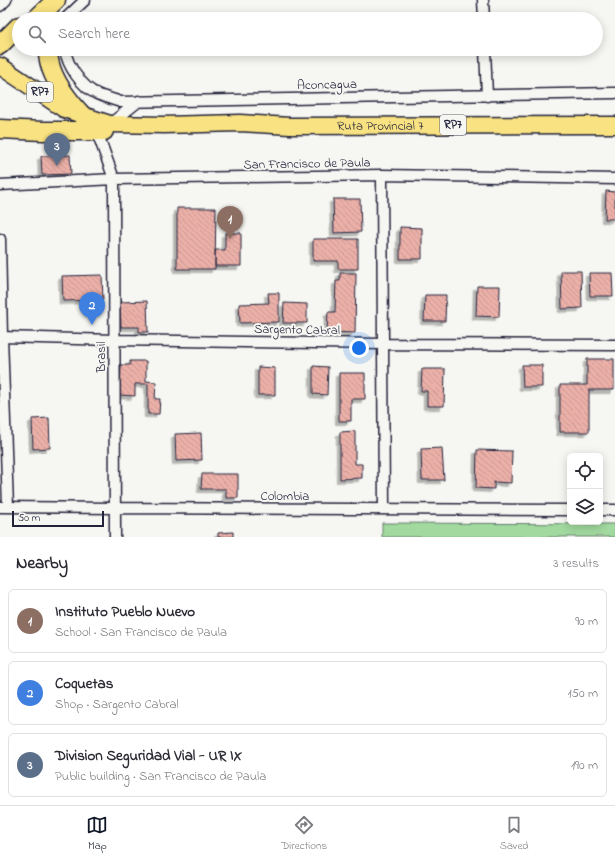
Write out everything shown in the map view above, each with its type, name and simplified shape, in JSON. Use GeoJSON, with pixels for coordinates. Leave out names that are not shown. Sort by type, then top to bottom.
{"type":"FeatureCollection","features":[{"type":"Feature","properties":{"kind":"highway"},"geometry":{"type":"LineString","coordinates":[[34,12],[46,0]]}},
{"type":"Feature","properties":{"kind":"highway"},"geometry":{"type":"LineString","coordinates":[[43,12],[56,0]]}},
{"type":"Feature","properties":{"kind":"highway"},"geometry":{"type":"LineString","coordinates":[[54,12],[59,0]]}},
{"type":"Feature","properties":{"kind":"highway"},"geometry":{"type":"LineString","coordinates":[[0,45],[12,33]]}},
{"type":"Feature","properties":{"kind":"highway"},"geometry":{"type":"LineString","coordinates":[[0,54],[12,42]]}},
{"type":"Feature","properties":{"kind":"highway"},"geometry":{"type":"LineString","coordinates":[[48,56],[50,66],[55,78],[70,102],[82,115]]}},
{"type":"Feature","properties":{"kind":"highway"},"geometry":{"type":"LineString","coordinates":[[0,129],[43,131],[107,128]]}},
{"type":"Feature","properties":{"kind":"main road","name":"Ruta Provincial 7"},"geometry":{"type":"LineString","coordinates":[[0,66],[64,108],[82,115],[107,128]]}},
{"type":"Feature","properties":{"kind":"main road","name":"Ruta Provincial 7"},"geometry":{"type":"LineString","coordinates":[[0,77],[28,96],[76,122],[107,128],[248,130],[290,126],[615,125]]}},
{"type":"Feature","properties":{"kind":"street"},"geometry":{"type":"LineString","coordinates":[[0,6],[6,0]]}},
{"type":"Feature","properties":{"kind":"street"},"geometry":{"type":"LineString","coordinates":[[72,12],[85,0]]}},
{"type":"Feature","properties":{"kind":"street"},"geometry":{"type":"LineString","coordinates":[[483,0],[484,12]]}},
{"type":"Feature","properties":{"kind":"street","name":"Aconcagua"},"geometry":{"type":"LineString","coordinates":[[68,56],[71,66],[81,82],[96,93],[120,102],[615,93]]}},
{"type":"Feature","properties":{"kind":"street"},"geometry":{"type":"LineString","coordinates":[[485,56],[488,96]]}},
{"type":"Feature","properties":{"kind":"street"},"geometry":{"type":"LineString","coordinates":[[107,128],[139,101]]}},
{"type":"Feature","properties":{"kind":"street","name":"Brasil"},"geometry":{"type":"LineString","coordinates":[[107,128],[100,140],[114,179],[115,537]]}},
{"type":"Feature","properties":{"kind":"street"},"geometry":{"type":"LineString","coordinates":[[382,175],[384,509]]}},
{"type":"Feature","properties":{"kind":"street","name":"San Francisco de Paula"},"geometry":{"type":"LineString","coordinates":[[0,185],[114,179],[382,175],[615,179]]}},
{"type":"Feature","properties":{"kind":"street"},"geometry":{"type":"LineString","coordinates":[[0,239],[4,507]]}},
{"type":"Feature","properties":{"kind":"street","name":"Sargento Cabral"},"geometry":{"type":"LineString","coordinates":[[2,337],[383,344],[615,345]]}},
{"type":"Feature","properties":{"kind":"street","name":"Colombia"},"geometry":{"type":"LineString","coordinates":[[4,507],[567,510]]}},
{"type":"Feature","properties":{"kind":"street"},"geometry":{"type":"LineString","coordinates":[[603,510],[615,510]]}},
{"type":"Feature","properties":{"kind":"green space"},"geometry":{"type":"Polygon","coordinates":[[[382,523],[567,524],[567,525],[615,524],[615,537],[382,537],[382,523]]]}},
{"type":"Feature","properties":{"kind":"building"},"geometry":{"type":"Polygon","coordinates":[[[70,155],[71,174],[42,175],[41,156],[70,155]]]}},
{"type":"Feature","properties":{"kind":"building"},"geometry":{"type":"Polygon","coordinates":[[[606,191],[615,192],[615,219],[605,219],[606,191]]]}},
{"type":"Feature","properties":{"kind":"building"},"geometry":{"type":"Polygon","coordinates":[[[333,199],[360,199],[361,232],[334,233],[333,199]]]}},
{"type":"Feature","properties":{"kind":"building"},"geometry":{"type":"Polygon","coordinates":[[[177,208],[216,208],[215,269],[177,269],[177,208]]]}},
{"type":"Feature","properties":{"kind":"building"},"geometry":{"type":"Polygon","coordinates":[[[400,227],[422,228],[422,259],[400,259],[400,227]]]}},
{"type":"Feature","properties":{"kind":"building"},"geometry":{"type":"Polygon","coordinates":[[[225,233],[241,233],[241,266],[215,266],[215,250],[225,250],[225,233]]]}},
{"type":"Feature","properties":{"kind":"building"},"geometry":{"type":"Polygon","coordinates":[[[313,239],[358,239],[358,269],[338,269],[338,261],[313,261],[313,239]]]}},
{"type":"Feature","properties":{"kind":"building"},"geometry":{"type":"Polygon","coordinates":[[[561,271],[581,271],[582,308],[562,309],[561,271]]]}},
{"type":"Feature","properties":{"kind":"building"},"geometry":{"type":"Polygon","coordinates":[[[340,273],[356,273],[355,333],[327,332],[328,312],[335,312],[336,281],[340,281],[340,273]]]}},
{"type":"Feature","properties":{"kind":"building"},"geometry":{"type":"Polygon","coordinates":[[[589,273],[612,273],[613,296],[590,296],[589,273]]]}},
{"type":"Feature","properties":{"kind":"building"},"geometry":{"type":"Polygon","coordinates":[[[102,275],[103,300],[63,301],[62,276],[102,275]]]}},
{"type":"Feature","properties":{"kind":"building"},"geometry":{"type":"Polygon","coordinates":[[[477,286],[500,286],[499,317],[476,316],[477,286]]]}},
{"type":"Feature","properties":{"kind":"building"},"geometry":{"type":"Polygon","coordinates":[[[268,293],[279,293],[279,322],[240,323],[239,304],[269,303],[268,293]]]}},
{"type":"Feature","properties":{"kind":"building"},"geometry":{"type":"Polygon","coordinates":[[[425,295],[446,295],[445,321],[424,321],[425,295]]]}},
{"type":"Feature","properties":{"kind":"building"},"geometry":{"type":"Polygon","coordinates":[[[147,301],[148,332],[139,332],[139,327],[121,327],[120,302],[147,301]]]}},
{"type":"Feature","properties":{"kind":"building"},"geometry":{"type":"Polygon","coordinates":[[[284,303],[307,304],[307,323],[283,323],[284,303]]]}},
{"type":"Feature","properties":{"kind":"building"},"geometry":{"type":"Polygon","coordinates":[[[587,359],[614,359],[614,390],[589,390],[589,432],[560,432],[560,385],[587,385],[587,359]]]}},
{"type":"Feature","properties":{"kind":"building"},"geometry":{"type":"Polygon","coordinates":[[[130,361],[146,361],[146,381],[156,382],[155,399],[160,399],[159,414],[148,414],[148,384],[135,384],[135,396],[120,395],[121,365],[130,365],[130,361]]]}},
{"type":"Feature","properties":{"kind":"building"},"geometry":{"type":"Polygon","coordinates":[[[522,365],[542,365],[542,387],[523,387],[522,365]]]}},
{"type":"Feature","properties":{"kind":"building"},"geometry":{"type":"Polygon","coordinates":[[[313,366],[328,367],[327,395],[313,394],[313,366]]]}},
{"type":"Feature","properties":{"kind":"building"},"geometry":{"type":"Polygon","coordinates":[[[258,367],[275,368],[275,395],[258,395],[258,367]]]}},
{"type":"Feature","properties":{"kind":"building"},"geometry":{"type":"Polygon","coordinates":[[[422,369],[445,369],[444,406],[427,406],[427,391],[421,391],[422,369]]]}},
{"type":"Feature","properties":{"kind":"building"},"geometry":{"type":"Polygon","coordinates":[[[339,373],[365,373],[365,399],[351,399],[351,421],[339,421],[339,373]]]}},
{"type":"Feature","properties":{"kind":"building"},"geometry":{"type":"Polygon","coordinates":[[[49,418],[50,448],[33,449],[32,419],[49,418]]]}},
{"type":"Feature","properties":{"kind":"building"},"geometry":{"type":"Polygon","coordinates":[[[355,431],[355,464],[362,464],[362,478],[340,479],[340,432],[355,431]]]}},
{"type":"Feature","properties":{"kind":"building"},"geometry":{"type":"Polygon","coordinates":[[[201,433],[202,460],[176,461],[175,434],[201,433]]]}},
{"type":"Feature","properties":{"kind":"building"},"geometry":{"type":"Polygon","coordinates":[[[442,448],[444,480],[422,480],[421,449],[442,448]]]}},
{"type":"Feature","properties":{"kind":"building"},"geometry":{"type":"Polygon","coordinates":[[[477,450],[512,451],[511,483],[494,482],[494,489],[476,488],[477,450]]]}},
{"type":"Feature","properties":{"kind":"building"},"geometry":{"type":"Polygon","coordinates":[[[202,474],[238,474],[238,498],[226,498],[226,489],[201,489],[202,474]]]}},
{"type":"Feature","properties":{"kind":"building"},"geometry":{"type":"Polygon","coordinates":[[[233,532],[233,537],[218,537],[218,533],[233,532]]]}},
{"type":"Feature","properties":{"kind":"place","name":"Division Seguridad Vial - UR IX"},"geometry":{"type":"Point","coordinates":[57,166]}},
{"type":"Feature","properties":{"kind":"place","name":"Instituto Pueblo Nuevo"},"geometry":{"type":"Point","coordinates":[230,239]}},
{"type":"Feature","properties":{"kind":"place","name":"Coquetas"},"geometry":{"type":"Point","coordinates":[92,325]}}]}
